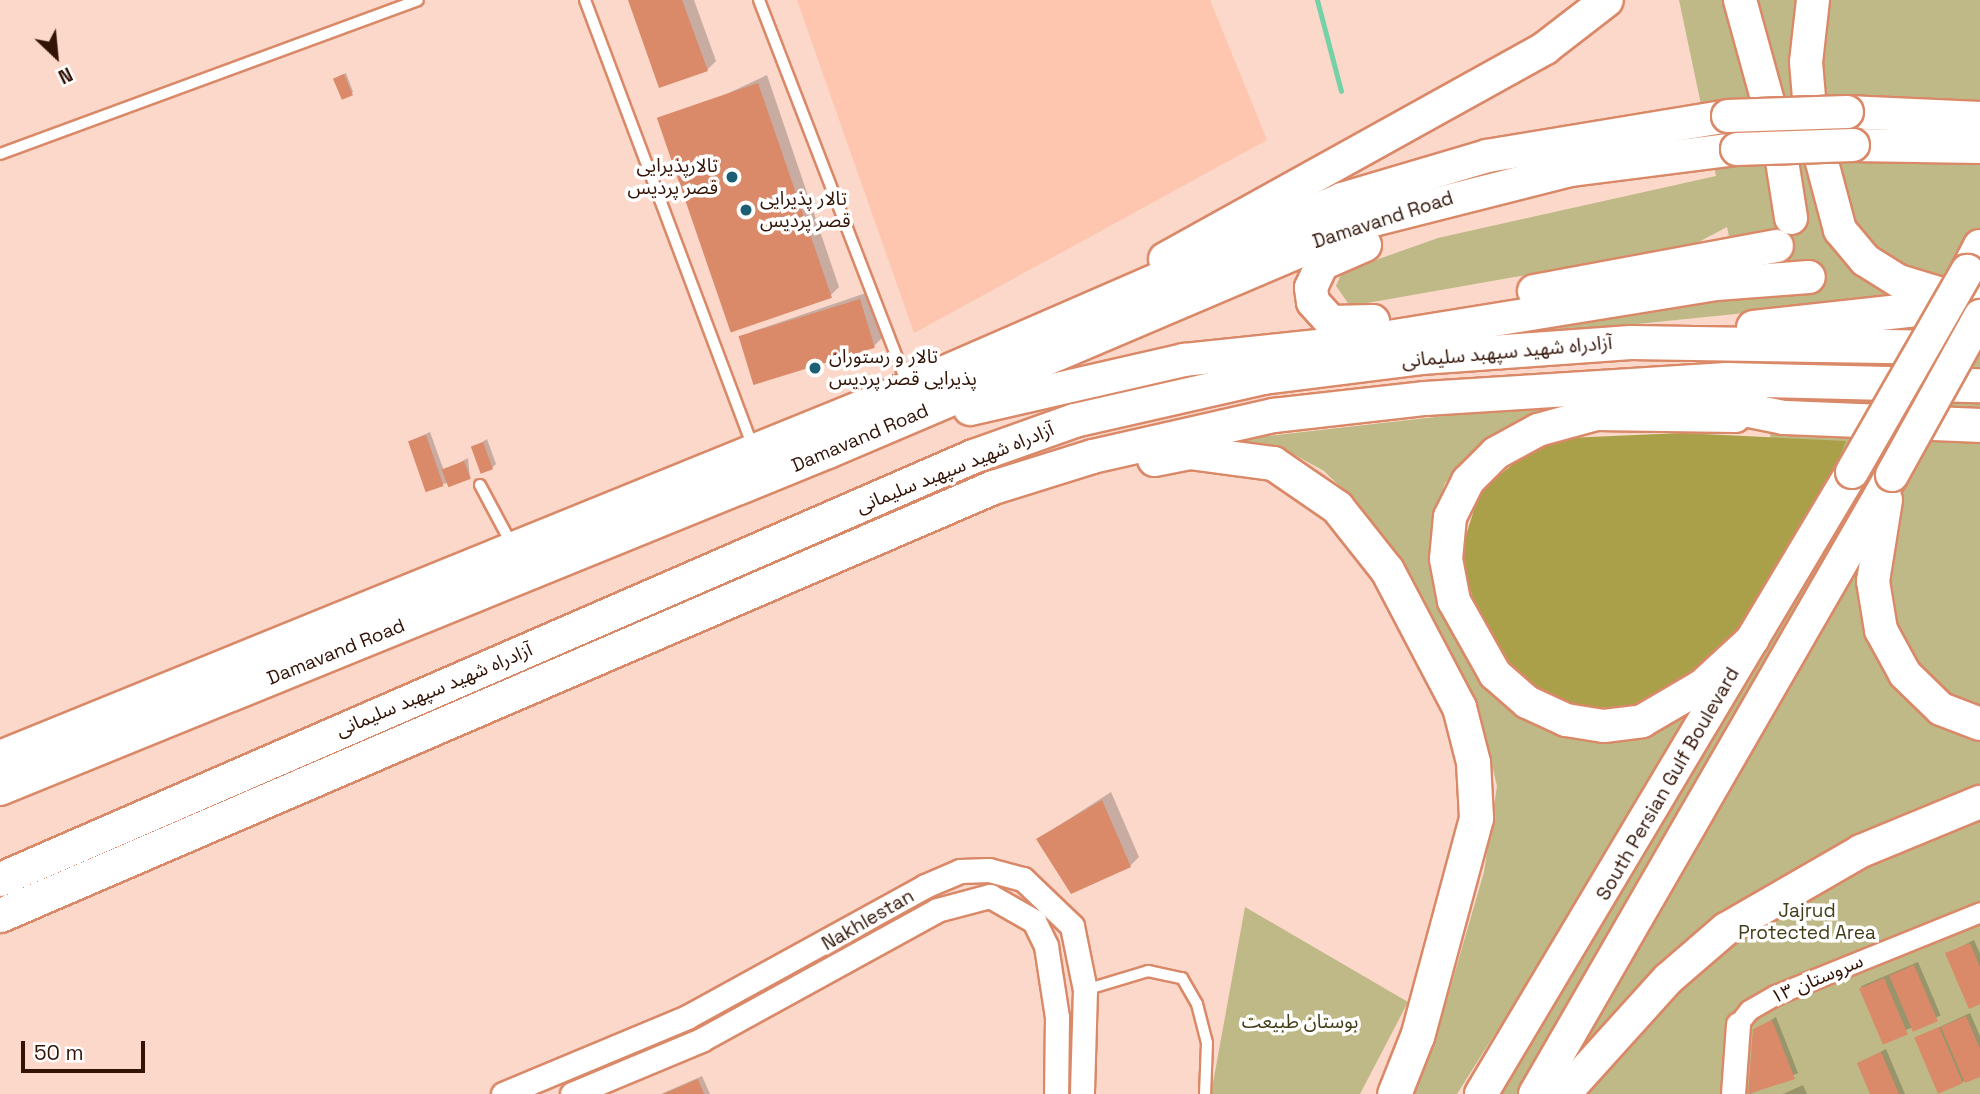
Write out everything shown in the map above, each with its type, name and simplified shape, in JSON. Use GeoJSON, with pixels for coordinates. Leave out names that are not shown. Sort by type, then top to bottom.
{"type":"FeatureCollection","features":[{"type":"Feature","properties":{"kind":"highway"},"geometry":{"type":"LineString","coordinates":[[1055,324],[1545,48],[1607,0]]}},
{"type":"Feature","properties":{"kind":"highway"},"geometry":{"type":"LineString","coordinates":[[1740,0],[1779,142],[1784,232],[1790,271],[1809,277]]}},
{"type":"Feature","properties":{"kind":"highway"},"geometry":{"type":"LineString","coordinates":[[828,452],[990,403],[1184,360],[1364,341],[1716,284],[1822,275],[1841,257],[1762,0]]}},
{"type":"Feature","properties":{"kind":"highway"},"geometry":{"type":"LineString","coordinates":[[1813,0],[1806,62],[1811,121],[1831,222],[1865,260],[1899,281],[1974,287]]}},
{"type":"Feature","properties":{"kind":"highway","name":"Damavand Road"},"geometry":{"type":"LineString","coordinates":[[0,757],[754,451],[1417,173],[1728,116],[1847,112],[1974,132]]}},
{"type":"Feature","properties":{"kind":"highway","name":"Damavand Road"},"geometry":{"type":"LineString","coordinates":[[0,789],[828,452],[1373,220],[1487,186],[1646,160],[1737,149],[1853,145],[1974,132]]}},
{"type":"Feature","properties":{"kind":"highway"},"geometry":{"type":"LineString","coordinates":[[1646,160],[1466,210],[1334,256],[1314,275],[1313,302],[1331,322],[1345,326],[1831,222]]}},
{"type":"Feature","properties":{"kind":"highway"},"geometry":{"type":"LineString","coordinates":[[1630,342],[1974,287]]}},
{"type":"Feature","properties":{"kind":"highway","name":"South Persian Gulf Boulevard"},"geometry":{"type":"LineString","coordinates":[[1481,1094],[1852,471],[1974,287]]}},
{"type":"Feature","properties":{"kind":"highway","name":"South Persian Gulf Boulevard"},"geometry":{"type":"LineString","coordinates":[[1535,1094],[1892,475],[1974,287]]}},
{"type":"Feature","properties":{"kind":"highway","name":"آزادراه شهید سپهبد سلیمانی"},"geometry":{"type":"LineString","coordinates":[[0,879],[973,456],[1074,420],[1263,377],[1630,342],[1980,348]]}},
{"type":"Feature","properties":{"kind":"highway","name":"آزادراه شهید سپهبد سلیمانی"},"geometry":{"type":"LineString","coordinates":[[0,915],[993,487],[1185,431],[1273,415],[1619,384],[1788,379],[1980,385]]}},
{"type":"Feature","properties":{"kind":"highway"},"geometry":{"type":"LineString","coordinates":[[1619,384],[1783,417]]}},
{"type":"Feature","properties":{"kind":"highway"},"geometry":{"type":"LineString","coordinates":[[1753,639],[1702,686],[1642,721],[1604,726],[1566,720],[1527,702],[1495,674],[1471,639],[1446,559],[1450,517],[1468,481],[1496,453],[1538,430],[1596,414],[1783,417],[1979,425]]}},
{"type":"Feature","properties":{"kind":"highway"},"geometry":{"type":"LineString","coordinates":[[993,487],[1189,452],[1234,454],[1273,463],[1337,507],[1387,570],[1459,708],[1473,762],[1476,818],[1463,881],[1394,1094]]}},
{"type":"Feature","properties":{"kind":"highway"},"geometry":{"type":"LineString","coordinates":[[1892,475],[1873,582],[1881,630],[1905,674],[1941,709],[1980,724]]}},
{"type":"Feature","properties":{"kind":"highway"},"geometry":{"type":"LineString","coordinates":[[1564,1094],[1668,979],[1726,929],[1861,851],[1980,802]]}},
{"type":"Feature","properties":{"kind":"street","name":"Nakhlestan"},"geometry":{"type":"LineString","coordinates":[[503,1094],[687,1017],[960,871],[989,870],[1023,879],[1052,901],[1072,926],[1085,990],[1082,1094]]}},
{"type":"Feature","properties":{"kind":"street","name":"Nakhlestan"},"geometry":{"type":"LineString","coordinates":[[572,1094],[701,1040],[937,910],[990,896],[1034,921],[1046,946],[1057,1017],[1056,1094]]}},
{"type":"Feature","properties":{"kind":"street","name":"سروستان ۱۳"},"geometry":{"type":"LineString","coordinates":[[1738,1024],[1775,995],[1980,912]]}},
{"type":"Feature","properties":{"kind":"street"},"geometry":{"type":"LineString","coordinates":[[1733,1094],[1738,1024]]}},
{"type":"Feature","properties":{"kind":"lane"},"geometry":{"type":"LineString","coordinates":[[0,154],[418,0]]}},
{"type":"Feature","properties":{"kind":"lane"},"geometry":{"type":"LineString","coordinates":[[585,0],[754,451]]}},
{"type":"Feature","properties":{"kind":"lane"},"geometry":{"type":"LineString","coordinates":[[759,0],[908,387]]}},
{"type":"Feature","properties":{"kind":"lane"},"geometry":{"type":"LineString","coordinates":[[480,485],[513,547]]}},
{"type":"Feature","properties":{"kind":"lane"},"geometry":{"type":"LineString","coordinates":[[1085,990],[1148,971],[1182,978],[1197,1004],[1207,1043],[1205,1094]]}},
{"type":"Feature","properties":{"kind":"shaded area"},"geometry":{"type":"Polygon","coordinates":[[[797,0],[1210,0],[1267,140],[914,333],[797,0]]]}},
{"type":"Feature","properties":{"kind":"shaded area"},"geometry":{"type":"Polygon","coordinates":[[[1682,433],[1846,441],[1827,490],[1754,611],[1692,679],[1634,707],[1575,707],[1532,689],[1482,630],[1460,554],[1480,491],[1544,439],[1682,433]]]}},
{"type":"Feature","properties":{"kind":"green space","name":"Jajrud Protected Area"},"geometry":{"type":"Polygon","coordinates":[[[1679,0],[1980,0],[1980,1094],[1495,1094],[1802,591],[1745,313],[1410,347],[1741,293],[1727,227],[1691,246],[1350,306],[1336,286],[1342,272],[1438,238],[1716,176],[1679,0]]]}},
{"type":"Feature","properties":{"kind":"green space"},"geometry":{"type":"Polygon","coordinates":[[[1577,401],[1495,433],[1445,483],[1434,519],[1434,562],[1473,662],[1583,735],[1718,680],[1457,1094],[1411,1094],[1439,1027],[1484,872],[1497,786],[1480,713],[1403,563],[1357,503],[1324,471],[1284,449],[1224,441],[1577,401]]]}},
{"type":"Feature","properties":{"kind":"green space","name":"بوستان طبیعت"},"geometry":{"type":"Polygon","coordinates":[[[1245,907],[1408,1002],[1360,1094],[1211,1094],[1245,907]]]}},
{"type":"Feature","properties":{"kind":"building"},"geometry":{"type":"Polygon","coordinates":[[[628,0],[682,0],[708,71],[659,88],[628,0]]]}},
{"type":"Feature","properties":{"kind":"building"},"geometry":{"type":"Polygon","coordinates":[[[344,74],[353,95],[342,100],[333,79],[344,74]]]}},
{"type":"Feature","properties":{"kind":"building","name":"تالار پذیرایی قصر پردیس"},"geometry":{"type":"Polygon","coordinates":[[[758,83],[832,298],[731,332],[657,118],[758,83]]]}},
{"type":"Feature","properties":{"kind":"building"},"geometry":{"type":"Polygon","coordinates":[[[860,299],[875,348],[753,385],[739,336],[860,299]]]}},
{"type":"Feature","properties":{"kind":"building"},"geometry":{"type":"Polygon","coordinates":[[[426,435],[444,486],[426,492],[408,441],[426,435]]]}},
{"type":"Feature","properties":{"kind":"building"},"geometry":{"type":"Polygon","coordinates":[[[483,442],[493,469],[481,474],[471,446],[483,442]]]}},
{"type":"Feature","properties":{"kind":"building"},"geometry":{"type":"Polygon","coordinates":[[[464,461],[471,479],[448,487],[442,470],[464,461]]]}},
{"type":"Feature","properties":{"kind":"building"},"geometry":{"type":"Polygon","coordinates":[[[1102,800],[1131,867],[1071,894],[1036,839],[1102,800]]]}},
{"type":"Feature","properties":{"kind":"building"},"geometry":{"type":"Polygon","coordinates":[[[1970,943],[1980,967],[1980,1004],[1969,1009],[1945,953],[1970,943]]]}},
{"type":"Feature","properties":{"kind":"building"},"geometry":{"type":"Polygon","coordinates":[[[1914,965],[1938,1021],[1913,1032],[1889,976],[1914,965]]]}},
{"type":"Feature","properties":{"kind":"building"},"geometry":{"type":"Polygon","coordinates":[[[1884,978],[1908,1034],[1883,1045],[1859,989],[1884,978]]]}},
{"type":"Feature","properties":{"kind":"building"},"geometry":{"type":"Polygon","coordinates":[[[1966,1016],[1980,1049],[1980,1077],[1965,1083],[1941,1027],[1966,1016]]]}},
{"type":"Feature","properties":{"kind":"building"},"geometry":{"type":"Polygon","coordinates":[[[1772,1020],[1795,1079],[1748,1094],[1753,1029],[1772,1020]]]}},
{"type":"Feature","properties":{"kind":"building"},"geometry":{"type":"Polygon","coordinates":[[[1939,1027],[1963,1083],[1938,1094],[1914,1038],[1939,1027]]]}},
{"type":"Feature","properties":{"kind":"building"},"geometry":{"type":"Polygon","coordinates":[[[1881,1052],[1899,1094],[1870,1094],[1857,1063],[1881,1052]]]}},
{"type":"Feature","properties":{"kind":"building"},"geometry":{"type":"Polygon","coordinates":[[[698,1079],[704,1094],[663,1094],[698,1079]]]}},
{"type":"Feature","properties":{"kind":"waterway"},"geometry":{"type":"LineString","coordinates":[[1317,0],[1341,91]]}},
{"type":"Feature","properties":{"kind":"place","name":"تالارپذیرایی قصر پردیس"},"geometry":{"type":"Point","coordinates":[732,177]}},
{"type":"Feature","properties":{"kind":"place","name":"تالار پذیرایی قصر پردیس"},"geometry":{"type":"Point","coordinates":[746,210]}},
{"type":"Feature","properties":{"kind":"place","name":"تالار و رستوران پذیرایی قصر پردیس"},"geometry":{"type":"Point","coordinates":[815,368]}}]}
